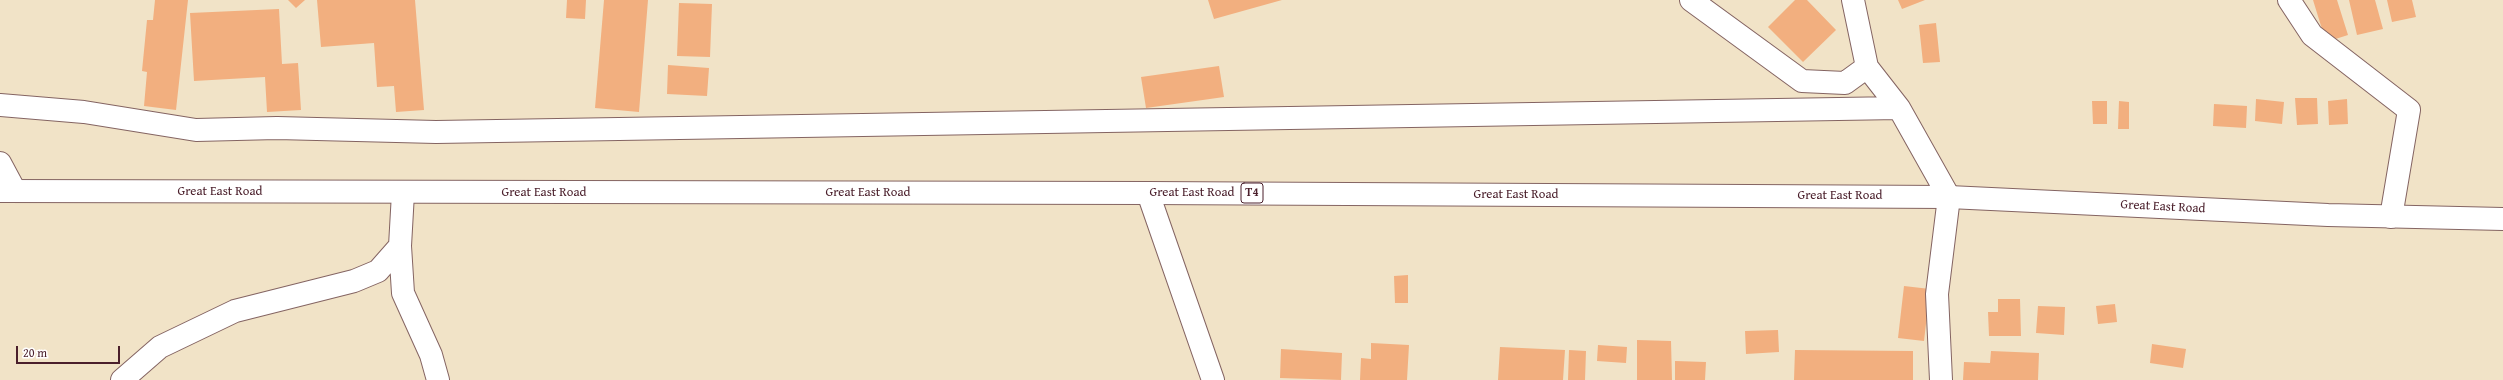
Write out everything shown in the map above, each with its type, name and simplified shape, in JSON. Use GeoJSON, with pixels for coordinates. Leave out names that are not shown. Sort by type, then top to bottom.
{"type":"FeatureCollection","features":[{"type":"Feature","properties":{"kind":"main road"},"geometry":{"type":"LineString","coordinates":[[1691,0],[1802,81],[1845,83],[1867,67]]}},
{"type":"Feature","properties":{"kind":"main road"},"geometry":{"type":"LineString","coordinates":[[1853,0],[1867,67],[1899,108],[1949,197],[1937,294],[1941,380]]}},
{"type":"Feature","properties":{"kind":"main road"},"geometry":{"type":"LineString","coordinates":[[2289,0],[2312,35],[2409,110],[2391,217]]}},
{"type":"Feature","properties":{"kind":"main road"},"geometry":{"type":"LineString","coordinates":[[0,105],[84,112],[196,130],[277,128],[436,132],[1899,108]]}},
{"type":"Feature","properties":{"kind":"main road"},"geometry":{"type":"LineString","coordinates":[[0,163],[8,191]]}},
{"type":"Feature","properties":{"kind":"main road","name":"Great East Road"},"geometry":{"type":"LineString","coordinates":[[8,191],[404,193],[1148,193],[1949,197],[2391,217],[2503,219]]}},
{"type":"Feature","properties":{"kind":"main road"},"geometry":{"type":"LineString","coordinates":[[404,193],[400,246],[403,293],[431,355],[438,380]]}},
{"type":"Feature","properties":{"kind":"main road"},"geometry":{"type":"LineString","coordinates":[[1148,193],[1213,380]]}},
{"type":"Feature","properties":{"kind":"main road"},"geometry":{"type":"LineString","coordinates":[[122,380],[160,347],[235,311],[354,281],[378,271],[400,246]]}},
{"type":"Feature","properties":{"kind":"building"},"geometry":{"type":"Polygon","coordinates":[[[155,0],[188,0],[176,110],[144,106],[147,72],[142,71],[147,20],[153,20],[155,0]]]}},
{"type":"Feature","properties":{"kind":"building"},"geometry":{"type":"Polygon","coordinates":[[[288,0],[305,0],[296,8],[288,0]]]}},
{"type":"Feature","properties":{"kind":"building"},"geometry":{"type":"Polygon","coordinates":[[[317,0],[415,0],[424,110],[396,112],[394,86],[377,87],[374,43],[321,47],[317,0]]]}},
{"type":"Feature","properties":{"kind":"building"},"geometry":{"type":"Polygon","coordinates":[[[567,0],[586,0],[585,19],[566,18],[567,0]]]}},
{"type":"Feature","properties":{"kind":"building"},"geometry":{"type":"Polygon","coordinates":[[[604,0],[648,0],[639,112],[595,108],[604,0]]]}},
{"type":"Feature","properties":{"kind":"building"},"geometry":{"type":"Polygon","coordinates":[[[1208,0],[1282,0],[1214,19],[1208,0]]]}},
{"type":"Feature","properties":{"kind":"building"},"geometry":{"type":"Polygon","coordinates":[[[1795,0],[1807,0],[1836,30],[1803,62],[1768,27],[1795,0]]]}},
{"type":"Feature","properties":{"kind":"building"},"geometry":{"type":"Polygon","coordinates":[[[1898,0],[1925,0],[1902,9],[1898,0]]]}},
{"type":"Feature","properties":{"kind":"building"},"geometry":{"type":"Polygon","coordinates":[[[2313,0],[2337,0],[2348,35],[2326,42],[2313,0]]]}},
{"type":"Feature","properties":{"kind":"building"},"geometry":{"type":"Polygon","coordinates":[[[2349,0],[2375,0],[2383,29],[2357,35],[2349,0]]]}},
{"type":"Feature","properties":{"kind":"building"},"geometry":{"type":"Polygon","coordinates":[[[2387,0],[2412,0],[2416,17],[2392,22],[2387,0]]]}},
{"type":"Feature","properties":{"kind":"building"},"geometry":{"type":"Polygon","coordinates":[[[679,3],[712,4],[710,57],[677,56],[679,3]]]}},
{"type":"Feature","properties":{"kind":"building"},"geometry":{"type":"Polygon","coordinates":[[[279,9],[282,64],[298,63],[301,110],[267,112],[265,77],[194,81],[190,13],[279,9]]]}},
{"type":"Feature","properties":{"kind":"building"},"geometry":{"type":"Polygon","coordinates":[[[1936,23],[1940,62],[1923,63],[1919,25],[1936,23]]]}},
{"type":"Feature","properties":{"kind":"building"},"geometry":{"type":"Polygon","coordinates":[[[668,65],[709,68],[707,96],[667,94],[668,65]]]}},
{"type":"Feature","properties":{"kind":"building"},"geometry":{"type":"Polygon","coordinates":[[[1219,66],[1224,97],[1146,108],[1141,77],[1219,66]]]}},
{"type":"Feature","properties":{"kind":"building"},"geometry":{"type":"Polygon","coordinates":[[[2295,98],[2317,98],[2318,124],[2297,125],[2295,98]]]}},
{"type":"Feature","properties":{"kind":"building"},"geometry":{"type":"Polygon","coordinates":[[[2256,99],[2284,102],[2282,124],[2255,121],[2256,99]]]}},
{"type":"Feature","properties":{"kind":"building"},"geometry":{"type":"Polygon","coordinates":[[[2347,99],[2348,124],[2329,125],[2328,101],[2347,99]]]}},
{"type":"Feature","properties":{"kind":"building"},"geometry":{"type":"Polygon","coordinates":[[[2092,101],[2107,101],[2107,124],[2093,124],[2092,101]]]}},
{"type":"Feature","properties":{"kind":"building"},"geometry":{"type":"Polygon","coordinates":[[[2119,101],[2129,102],[2129,129],[2118,129],[2119,101]]]}},
{"type":"Feature","properties":{"kind":"building"},"geometry":{"type":"Polygon","coordinates":[[[2214,104],[2247,106],[2246,128],[2213,126],[2214,104]]]}},
{"type":"Feature","properties":{"kind":"building"},"geometry":{"type":"Polygon","coordinates":[[[1408,275],[1408,303],[1395,303],[1394,276],[1408,275]]]}},
{"type":"Feature","properties":{"kind":"building"},"geometry":{"type":"Polygon","coordinates":[[[1904,286],[1930,289],[1924,341],[1898,338],[1904,286]]]}},
{"type":"Feature","properties":{"kind":"building"},"geometry":{"type":"Polygon","coordinates":[[[1998,299],[2020,299],[2021,336],[1989,336],[1988,312],[1998,312],[1998,299]]]}},
{"type":"Feature","properties":{"kind":"building"},"geometry":{"type":"Polygon","coordinates":[[[2115,304],[2117,322],[2098,324],[2096,306],[2115,304]]]}},
{"type":"Feature","properties":{"kind":"building"},"geometry":{"type":"Polygon","coordinates":[[[2038,306],[2065,307],[2064,335],[2036,333],[2038,306]]]}},
{"type":"Feature","properties":{"kind":"building"},"geometry":{"type":"Polygon","coordinates":[[[1778,330],[1779,352],[1746,354],[1745,331],[1778,330]]]}},
{"type":"Feature","properties":{"kind":"building"},"geometry":{"type":"Polygon","coordinates":[[[1637,340],[1671,341],[1672,380],[1637,380],[1637,340]]]}},
{"type":"Feature","properties":{"kind":"building"},"geometry":{"type":"Polygon","coordinates":[[[1371,343],[1409,345],[1407,380],[1360,380],[1361,358],[1371,359],[1371,343]]]}},
{"type":"Feature","properties":{"kind":"building"},"geometry":{"type":"Polygon","coordinates":[[[2152,344],[2186,349],[2183,368],[2150,363],[2152,344]]]}},
{"type":"Feature","properties":{"kind":"building"},"geometry":{"type":"Polygon","coordinates":[[[1598,345],[1627,347],[1626,363],[1597,361],[1598,345]]]}},
{"type":"Feature","properties":{"kind":"building"},"geometry":{"type":"Polygon","coordinates":[[[1500,347],[1565,350],[1563,380],[1498,380],[1500,347]]]}},
{"type":"Feature","properties":{"kind":"building"},"geometry":{"type":"Polygon","coordinates":[[[1281,349],[1342,353],[1341,380],[1280,378],[1281,349]]]}},
{"type":"Feature","properties":{"kind":"building"},"geometry":{"type":"Polygon","coordinates":[[[1569,350],[1586,351],[1585,380],[1568,380],[1569,350]]]}},
{"type":"Feature","properties":{"kind":"building"},"geometry":{"type":"Polygon","coordinates":[[[1795,350],[1913,351],[1913,380],[1794,380],[1795,350]]]}},
{"type":"Feature","properties":{"kind":"building"},"geometry":{"type":"Polygon","coordinates":[[[1991,351],[2039,353],[2038,380],[1963,380],[1964,362],[1990,363],[1991,351]]]}},
{"type":"Feature","properties":{"kind":"building"},"geometry":{"type":"Polygon","coordinates":[[[1675,361],[1706,362],[1705,380],[1675,380],[1675,361]]]}}]}
